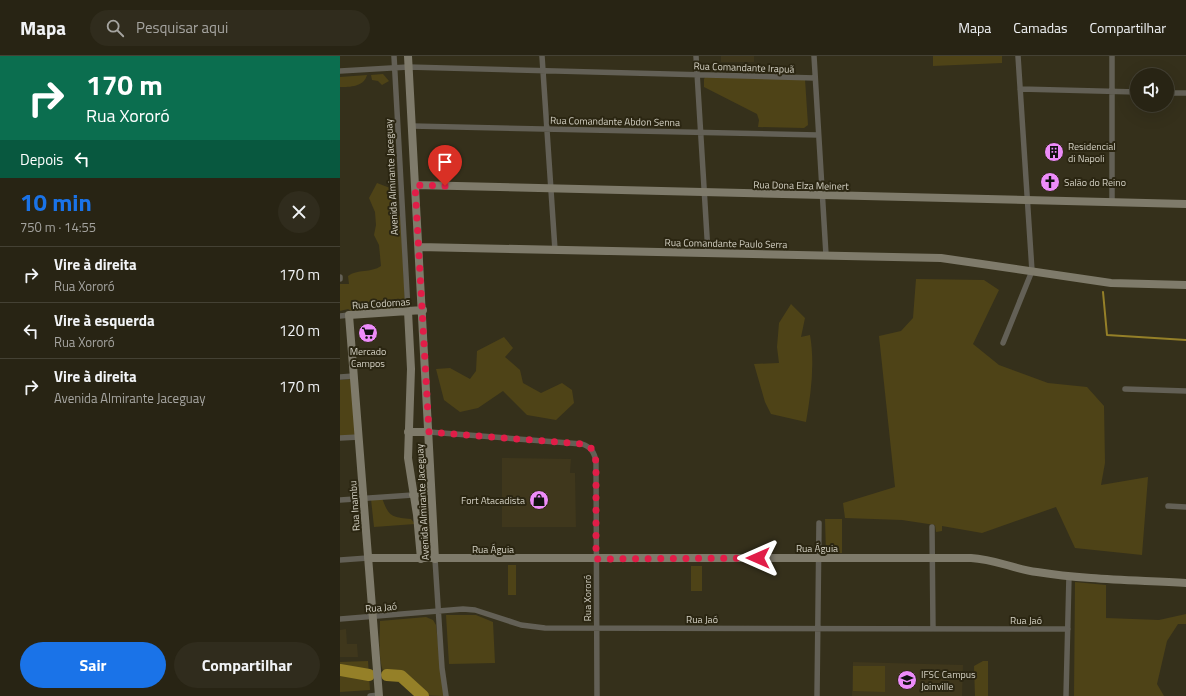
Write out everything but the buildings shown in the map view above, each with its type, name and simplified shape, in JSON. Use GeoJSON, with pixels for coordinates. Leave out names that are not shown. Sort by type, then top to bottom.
{"type":"FeatureCollection","features":[{"type":"Feature","properties":{"kind":"street","name":"Avenida Almirante Jaceguay"},"geometry":{"type":"LineString","coordinates":[[394,56],[411,369],[408,458],[421,559]]}},
{"type":"Feature","properties":{"kind":"street","name":"Avenida Almirante Jaceguay"},"geometry":{"type":"LineString","coordinates":[[407,56],[423,310],[438,611],[442,668],[446,696]]}},
{"type":"Feature","properties":{"kind":"street"},"geometry":{"type":"LineString","coordinates":[[542,56],[555,250]]}},
{"type":"Feature","properties":{"kind":"street"},"geometry":{"type":"LineString","coordinates":[[696,56],[708,253]]}},
{"type":"Feature","properties":{"kind":"street"},"geometry":{"type":"LineString","coordinates":[[814,56],[826,255]]}},
{"type":"Feature","properties":{"kind":"street"},"geometry":{"type":"LineString","coordinates":[[1003,343],[1032,271],[1018,56]]}},
{"type":"Feature","properties":{"kind":"street"},"geometry":{"type":"LineString","coordinates":[[1112,56],[1112,202]]}},
{"type":"Feature","properties":{"kind":"street","name":"Rua Comandante Irapuã"},"geometry":{"type":"LineString","coordinates":[[340,71],[408,67],[815,78]]}},
{"type":"Feature","properties":{"kind":"street"},"geometry":{"type":"LineString","coordinates":[[1020,89],[1130,92]]}},
{"type":"Feature","properties":{"kind":"street"},"geometry":{"type":"LineString","coordinates":[[1174,93],[1186,93]]}},
{"type":"Feature","properties":{"kind":"street","name":"Rua Comandante Abdon Senna"},"geometry":{"type":"LineString","coordinates":[[412,126],[818,135]]}},
{"type":"Feature","properties":{"kind":"street","name":"Rua Dona Elza Meinert"},"geometry":{"type":"LineString","coordinates":[[415,185],[1186,204]]}},
{"type":"Feature","properties":{"kind":"street","name":"Rua Comandante Paulo Serra"},"geometry":{"type":"LineString","coordinates":[[419,247],[941,258],[1111,283],[1186,285]]}},
{"type":"Feature","properties":{"kind":"street","name":"Rua Codornas"},"geometry":{"type":"LineString","coordinates":[[340,316],[423,310]]}},
{"type":"Feature","properties":{"kind":"street","name":"Rua Inambu"},"geometry":{"type":"LineString","coordinates":[[349,315],[373,617],[376,696]]}},
{"type":"Feature","properties":{"kind":"street"},"geometry":{"type":"LineString","coordinates":[[340,377],[354,376]]}},
{"type":"Feature","properties":{"kind":"street"},"geometry":{"type":"LineString","coordinates":[[1125,389],[1186,391]]}},
{"type":"Feature","properties":{"kind":"street"},"geometry":{"type":"LineString","coordinates":[[408,432],[429,432]]}},
{"type":"Feature","properties":{"kind":"street","name":"Rua Xororó"},"geometry":{"type":"LineString","coordinates":[[429,432],[582,444],[591,448],[596,461],[597,696]]}},
{"type":"Feature","properties":{"kind":"street"},"geometry":{"type":"LineString","coordinates":[[340,438],[359,437]]}},
{"type":"Feature","properties":{"kind":"street"},"geometry":{"type":"LineString","coordinates":[[340,500],[413,495],[431,489]]}},
{"type":"Feature","properties":{"kind":"street"},"geometry":{"type":"LineString","coordinates":[[1168,506],[1186,507]]}},
{"type":"Feature","properties":{"kind":"street"},"geometry":{"type":"LineString","coordinates":[[817,696],[819,523]]}},
{"type":"Feature","properties":{"kind":"street"},"geometry":{"type":"LineString","coordinates":[[932,527],[933,629]]}},
{"type":"Feature","properties":{"kind":"street","name":"Rua Águia"},"geometry":{"type":"LineString","coordinates":[[340,560],[368,558],[981,558],[1027,571],[1101,579],[1186,583]]}},
{"type":"Feature","properties":{"kind":"street"},"geometry":{"type":"LineString","coordinates":[[1066,696],[1069,576]]}},
{"type":"Feature","properties":{"kind":"street","name":"Rua Jaó"},"geometry":{"type":"LineString","coordinates":[[340,619],[469,609],[521,625],[533,627],[1068,629]]}},
{"type":"Feature","properties":{"kind":"shaded area"},"geometry":{"type":"Polygon","coordinates":[[[721,56],[754,56],[754,62],[721,62],[721,56]]]}},
{"type":"Feature","properties":{"kind":"shaded area"},"geometry":{"type":"Polygon","coordinates":[[[933,56],[1002,56],[1002,63],[933,66],[933,56]]]}},
{"type":"Feature","properties":{"kind":"shaded area"},"geometry":{"type":"Polygon","coordinates":[[[383,74],[389,81],[382,85],[378,81],[372,80],[371,75],[383,74]]]}},
{"type":"Feature","properties":{"kind":"shaded area"},"geometry":{"type":"Polygon","coordinates":[[[707,74],[805,79],[808,125],[804,128],[758,127],[759,120],[757,114],[704,87],[704,79],[707,74]]]}},
{"type":"Feature","properties":{"kind":"shaded area"},"geometry":{"type":"Polygon","coordinates":[[[367,75],[363,82],[356,86],[340,87],[340,77],[367,75]]]}},
{"type":"Feature","properties":{"kind":"shaded area"},"geometry":{"type":"Polygon","coordinates":[[[377,183],[390,188],[392,203],[397,208],[401,221],[405,302],[401,307],[394,310],[372,306],[367,307],[357,314],[348,309],[340,311],[340,284],[349,284],[348,276],[352,274],[373,270],[381,266],[379,245],[374,235],[376,225],[375,212],[369,198],[377,183]]]}},
{"type":"Feature","properties":{"kind":"shaded area"},"geometry":{"type":"Polygon","coordinates":[[[916,279],[984,280],[999,290],[973,344],[999,365],[1048,383],[1087,387],[1104,406],[1105,463],[1101,485],[1148,477],[1142,555],[1075,548],[1056,507],[982,533],[942,526],[942,531],[936,532],[935,525],[902,520],[845,518],[843,503],[895,487],[879,336],[901,331],[913,318],[916,279]]]}},
{"type":"Feature","properties":{"kind":"shaded area"},"geometry":{"type":"Polygon","coordinates":[[[791,304],[805,318],[801,337],[810,335],[812,378],[806,422],[771,414],[765,402],[754,364],[779,363],[777,347],[779,323],[791,304]]]}},
{"type":"Feature","properties":{"kind":"shaded area"},"geometry":{"type":"Polygon","coordinates":[[[504,337],[513,348],[505,357],[520,370],[523,383],[541,393],[562,383],[572,390],[574,403],[556,420],[527,415],[503,391],[478,408],[460,412],[444,400],[436,369],[450,368],[470,379],[476,371],[477,351],[504,337]]]}},
{"type":"Feature","properties":{"kind":"shaded area"},"geometry":{"type":"Polygon","coordinates":[[[352,379],[356,436],[340,437],[340,380],[352,379]]]}},
{"type":"Feature","properties":{"kind":"shaded area","name":"Fort Atacadista"},"geometry":{"type":"Polygon","coordinates":[[[502,458],[571,459],[570,473],[575,473],[576,527],[502,527],[502,458]]]}},
{"type":"Feature","properties":{"kind":"shaded area"},"geometry":{"type":"Polygon","coordinates":[[[382,498],[387,509],[392,515],[399,518],[411,519],[415,524],[374,527],[371,499],[382,498]]]}},
{"type":"Feature","properties":{"kind":"shaded area"},"geometry":{"type":"Polygon","coordinates":[[[825,519],[842,519],[842,553],[826,553],[825,519]]]}},
{"type":"Feature","properties":{"kind":"shaded area"},"geometry":{"type":"Polygon","coordinates":[[[508,565],[516,565],[516,595],[508,595],[508,565]]]}},
{"type":"Feature","properties":{"kind":"shaded area"},"geometry":{"type":"Polygon","coordinates":[[[691,566],[702,566],[702,591],[691,591],[691,566]]]}},
{"type":"Feature","properties":{"kind":"shaded area"},"geometry":{"type":"Polygon","coordinates":[[[1075,582],[1106,585],[1106,618],[1159,620],[1186,614],[1186,624],[1178,624],[1167,641],[1157,684],[1164,696],[1074,696],[1075,582]]]}},
{"type":"Feature","properties":{"kind":"shaded area"},"geometry":{"type":"Polygon","coordinates":[[[446,615],[476,615],[493,622],[495,663],[449,664],[446,615]]]}},
{"type":"Feature","properties":{"kind":"shaded area"},"geometry":{"type":"Polygon","coordinates":[[[426,617],[433,620],[436,625],[444,696],[414,695],[403,683],[386,678],[381,664],[380,621],[426,617]]]}},
{"type":"Feature","properties":{"kind":"shaded area"},"geometry":{"type":"Polygon","coordinates":[[[346,629],[347,644],[357,644],[358,657],[340,657],[340,630],[346,629]]]}},
{"type":"Feature","properties":{"kind":"shaded area"},"geometry":{"type":"Polygon","coordinates":[[[368,661],[370,690],[340,692],[340,662],[368,661]]]}},
{"type":"Feature","properties":{"kind":"shaded area"},"geometry":{"type":"Polygon","coordinates":[[[983,661],[988,661],[988,696],[975,696],[974,666],[983,661]]]}},
{"type":"Feature","properties":{"kind":"shaded area","name":"IFSC Campus Joinville"},"geometry":{"type":"Polygon","coordinates":[[[853,662],[963,665],[962,696],[852,696],[853,662]]]}},
{"type":"Feature","properties":{"kind":"shaded area"},"geometry":{"type":"Polygon","coordinates":[[[853,666],[885,666],[885,692],[853,691],[853,666]]]}},
{"type":"Feature","properties":{"kind":"waterway"},"geometry":{"type":"LineString","coordinates":[[1103,292],[1107,335],[1186,340]]}},
{"type":"Feature","properties":{"kind":"waterway"},"geometry":{"type":"LineString","coordinates":[[340,670],[369,675]]}},
{"type":"Feature","properties":{"kind":"waterway"},"geometry":{"type":"LineString","coordinates":[[387,675],[401,676],[423,696]]}},
{"type":"Feature","properties":{"kind":"place","name":"Residencial di Napoli"},"geometry":{"type":"Point","coordinates":[1054,152]}},
{"type":"Feature","properties":{"kind":"place","name":"Salão do Reino"},"geometry":{"type":"Point","coordinates":[1050,182]}},
{"type":"Feature","properties":{"kind":"place","name":"Mercado Campos"},"geometry":{"type":"Point","coordinates":[368,333]}},
{"type":"Feature","properties":{"kind":"place","name":"Fort Atacadista"},"geometry":{"type":"Point","coordinates":[539,500]}},
{"type":"Feature","properties":{"kind":"place","name":"IFSC Campus Joinville"},"geometry":{"type":"Point","coordinates":[907,680]}},
{"type":"Feature","properties":{"kind":"route"},"geometry":{"type":"LineString","coordinates":[[445,186],[415,185],[429,432],[582,444],[591,448],[595,455],[596,461],[596,559],[758,558]]}}]}
